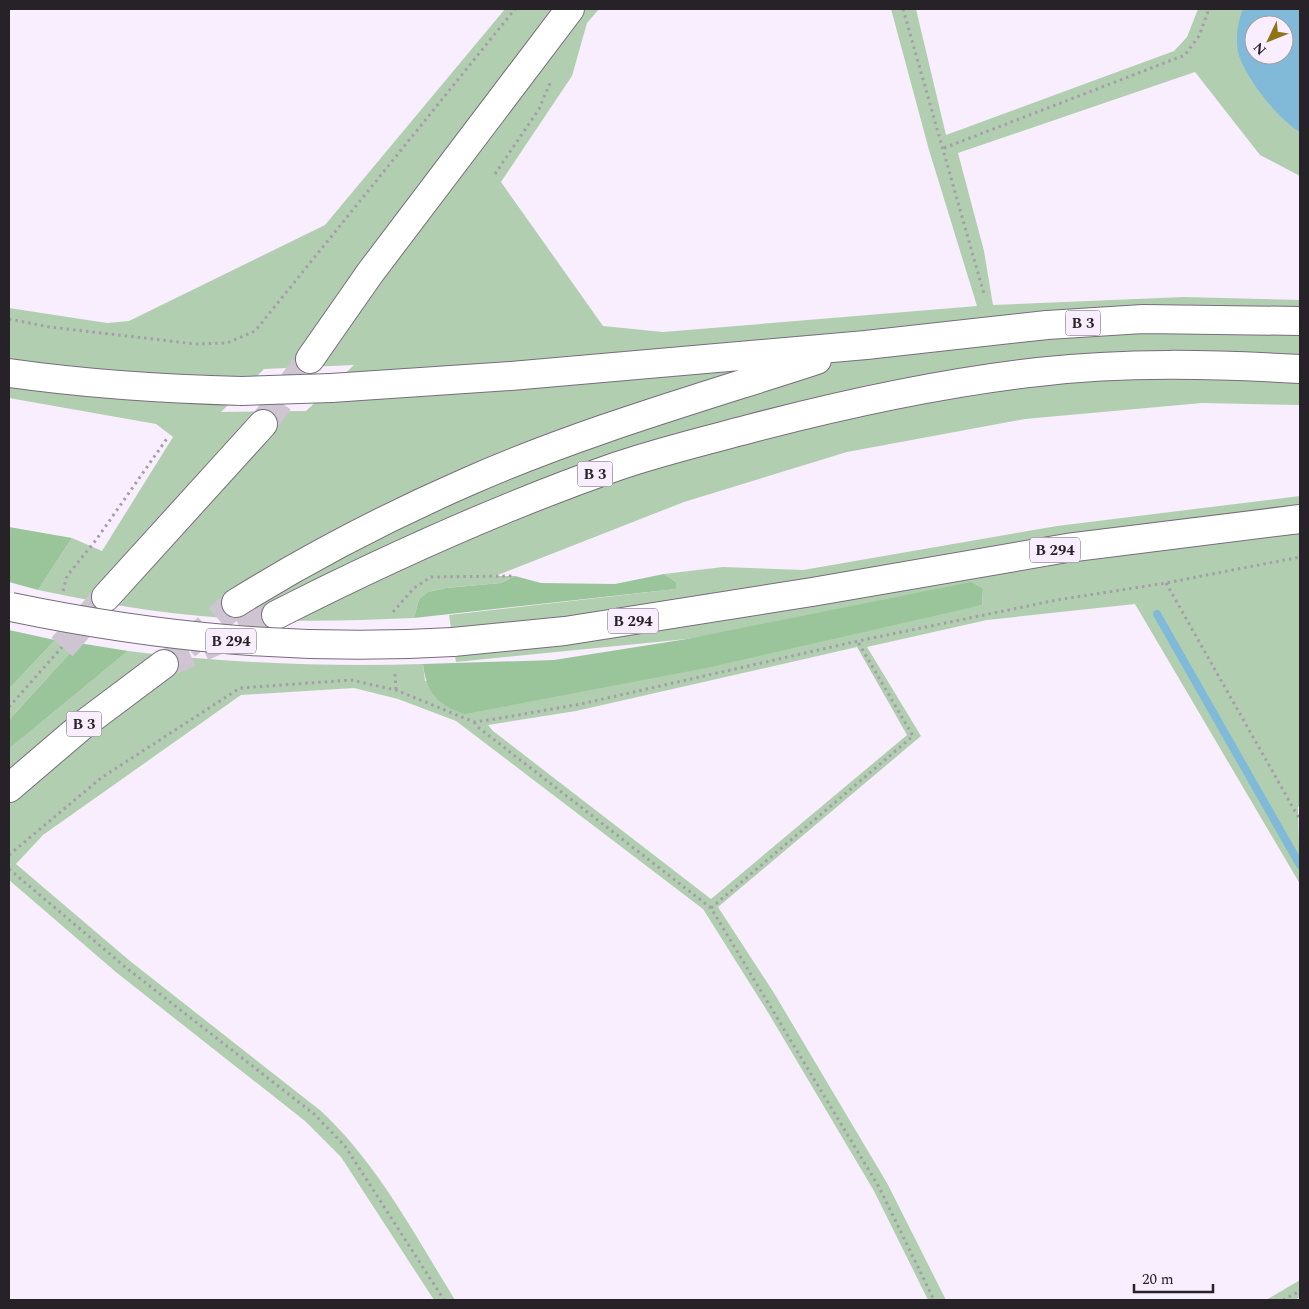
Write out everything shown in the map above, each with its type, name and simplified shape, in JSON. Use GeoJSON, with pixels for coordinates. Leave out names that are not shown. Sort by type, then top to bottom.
{"type":"FeatureCollection","features":[{"type":"Feature","properties":{"kind":"main road"},"geometry":{"type":"LineString","coordinates":[[310,359],[370,273],[570,9]]}},
{"type":"Feature","properties":{"kind":"main road","name":"B 3"},"geometry":{"type":"LineString","coordinates":[[236,602],[311,558],[381,522],[467,482],[597,431],[866,345],[1047,326],[1143,319],[1300,321]]}},
{"type":"Feature","properties":{"kind":"main road"},"geometry":{"type":"LineString","coordinates":[[9,373],[66,381],[153,389],[242,391],[330,388],[510,376],[866,345]]}},
{"type":"Feature","properties":{"kind":"main road","name":"B 3"},"geometry":{"type":"LineString","coordinates":[[276,616],[408,551],[543,494],[617,466],[813,412],[933,386],[1040,372],[1200,364],[1300,369]]}},
{"type":"Feature","properties":{"kind":"main road"},"geometry":{"type":"LineString","coordinates":[[106,596],[263,424]]}},
{"type":"Feature","properties":{"kind":"main road","name":"B 294"},"geometry":{"type":"LineString","coordinates":[[10,606],[78,621],[218,640],[304,646],[404,645],[453,642],[575,629],[802,594],[1067,548],[1300,519]]}},
{"type":"Feature","properties":{"kind":"main road","name":"B 3"},"geometry":{"type":"LineString","coordinates":[[9,788],[84,724],[164,664]]}},
{"type":"Feature","properties":{"kind":"path"},"geometry":{"type":"LineString","coordinates":[[9,319],[49,327],[195,344],[227,342],[255,331],[515,9]]}},
{"type":"Feature","properties":{"kind":"path"},"geometry":{"type":"LineString","coordinates":[[903,9],[984,294]]}},
{"type":"Feature","properties":{"kind":"path"},"geometry":{"type":"LineString","coordinates":[[944,148],[1186,55],[1199,36],[1209,9]]}},
{"type":"Feature","properties":{"kind":"path"},"geometry":{"type":"LineString","coordinates":[[62,592],[67,576],[96,540],[168,437]]}},
{"type":"Feature","properties":{"kind":"path"},"geometry":{"type":"LineString","coordinates":[[474,722],[581,704],[1057,600],[1166,583],[1300,557]]}},
{"type":"Feature","properties":{"kind":"path"},"geometry":{"type":"LineString","coordinates":[[393,612],[414,588],[431,576],[515,576]]}},
{"type":"Feature","properties":{"kind":"path"},"geometry":{"type":"LineString","coordinates":[[1166,583],[1300,820]]}},
{"type":"Feature","properties":{"kind":"path"},"geometry":{"type":"LineString","coordinates":[[711,908],[913,736],[858,642]]}},
{"type":"Feature","properties":{"kind":"path"},"geometry":{"type":"LineString","coordinates":[[9,708],[62,647]]}},
{"type":"Feature","properties":{"kind":"path"},"geometry":{"type":"LineString","coordinates":[[395,674],[396,690]]}},
{"type":"Feature","properties":{"kind":"path"},"geometry":{"type":"LineString","coordinates":[[9,855],[102,778],[240,688],[351,680],[396,690],[474,722],[479,728],[711,908],[879,1187],[934,1300]]}},
{"type":"Feature","properties":{"kind":"path"},"geometry":{"type":"LineString","coordinates":[[9,870],[124,966],[314,1114],[344,1146],[444,1300]]}},
{"type":"Feature","properties":{"kind":"path"},"geometry":{"type":"LineString","coordinates":[[1284,1300],[1300,1290]]}},
{"type":"Feature","properties":{"kind":"green space"},"geometry":{"type":"Polygon","coordinates":[[[505,9],[599,9],[587,23],[572,76],[501,182],[603,326],[663,332],[977,306],[929,150],[891,9],[916,9],[946,135],[1174,51],[1187,37],[1198,9],[1300,9],[1300,176],[1260,155],[1195,72],[958,153],[984,251],[993,305],[1184,297],[1300,300],[1300,405],[1202,403],[1025,419],[847,452],[684,502],[495,576],[515,576],[501,583],[446,588],[428,592],[419,599],[414,618],[302,621],[208,617],[122,606],[38,590],[72,538],[102,551],[173,437],[156,424],[9,398],[9,308],[107,323],[129,321],[325,225],[505,9]],[[354,365],[264,369],[221,412],[306,411],[354,365]]]}},
{"type":"Feature","properties":{"kind":"green space"},"geometry":{"type":"Polygon","coordinates":[[[1300,496],[1300,806],[1298,807],[1300,884],[1135,604],[987,620],[867,647],[921,736],[718,907],[774,993],[887,1183],[946,1300],[928,1300],[874,1191],[769,1014],[703,909],[456,721],[398,699],[354,688],[241,695],[43,835],[16,864],[130,961],[321,1111],[360,1153],[410,1225],[455,1300],[434,1300],[341,1157],[305,1121],[117,973],[9,880],[9,749],[128,651],[202,659],[275,663],[423,664],[425,681],[982,605],[983,590],[687,639],[456,662],[449,615],[676,589],[676,582],[664,574],[723,567],[803,570],[1057,526],[1300,496]],[[857,647],[576,711],[488,725],[493,731],[711,899],[907,735],[857,647]]]}},
{"type":"Feature","properties":{"kind":"green space"},"geometry":{"type":"Polygon","coordinates":[[[9,527],[72,538],[38,590],[9,582],[9,527]]]}},
{"type":"Feature","properties":{"kind":"green space"},"geometry":{"type":"Polygon","coordinates":[[[664,574],[676,582],[676,589],[414,618],[419,599],[428,592],[446,588],[501,583],[515,576],[541,583],[615,584],[664,574]]]}},
{"type":"Feature","properties":{"kind":"green space"},"geometry":{"type":"Polygon","coordinates":[[[971,582],[983,589],[982,605],[711,667],[465,714],[447,707],[435,696],[427,682],[423,664],[554,660],[687,639],[971,582]]]}},
{"type":"Feature","properties":{"kind":"green space"},"geometry":{"type":"Polygon","coordinates":[[[9,630],[55,640],[9,689],[9,630]]]}},
{"type":"Feature","properties":{"kind":"green space"},"geometry":{"type":"Polygon","coordinates":[[[55,640],[79,643],[9,720],[9,689],[55,640]]]}},
{"type":"Feature","properties":{"kind":"green space"},"geometry":{"type":"Polygon","coordinates":[[[79,643],[128,651],[9,749],[9,720],[79,643]]]}},
{"type":"Feature","properties":{"kind":"green space"},"geometry":{"type":"Polygon","coordinates":[[[1300,1280],[1300,1297],[1295,1300],[1266,1300],[1300,1280]]]}},
{"type":"Feature","properties":{"kind":"water"},"geometry":{"type":"Polygon","coordinates":[[[1243,9],[1300,9],[1300,132],[1283,119],[1266,101],[1246,70],[1239,55],[1237,42],[1238,28],[1243,9]]]}},
{"type":"Feature","properties":{"kind":"waterway"},"geometry":{"type":"LineString","coordinates":[[1157,614],[1300,865]]}},
{"type":"Feature","properties":{"kind":"tunnel"},"geometry":{"type":"LineString","coordinates":[[263,424],[310,359]]}},
{"type":"Feature","properties":{"kind":"tunnel"},"geometry":{"type":"LineString","coordinates":[[62,647],[106,597]]}},
{"type":"Feature","properties":{"kind":"tunnel"},"geometry":{"type":"LineString","coordinates":[[186,646],[236,603]]}},
{"type":"Feature","properties":{"kind":"tunnel"},"geometry":{"type":"LineString","coordinates":[[164,664],[276,615]]}}]}
